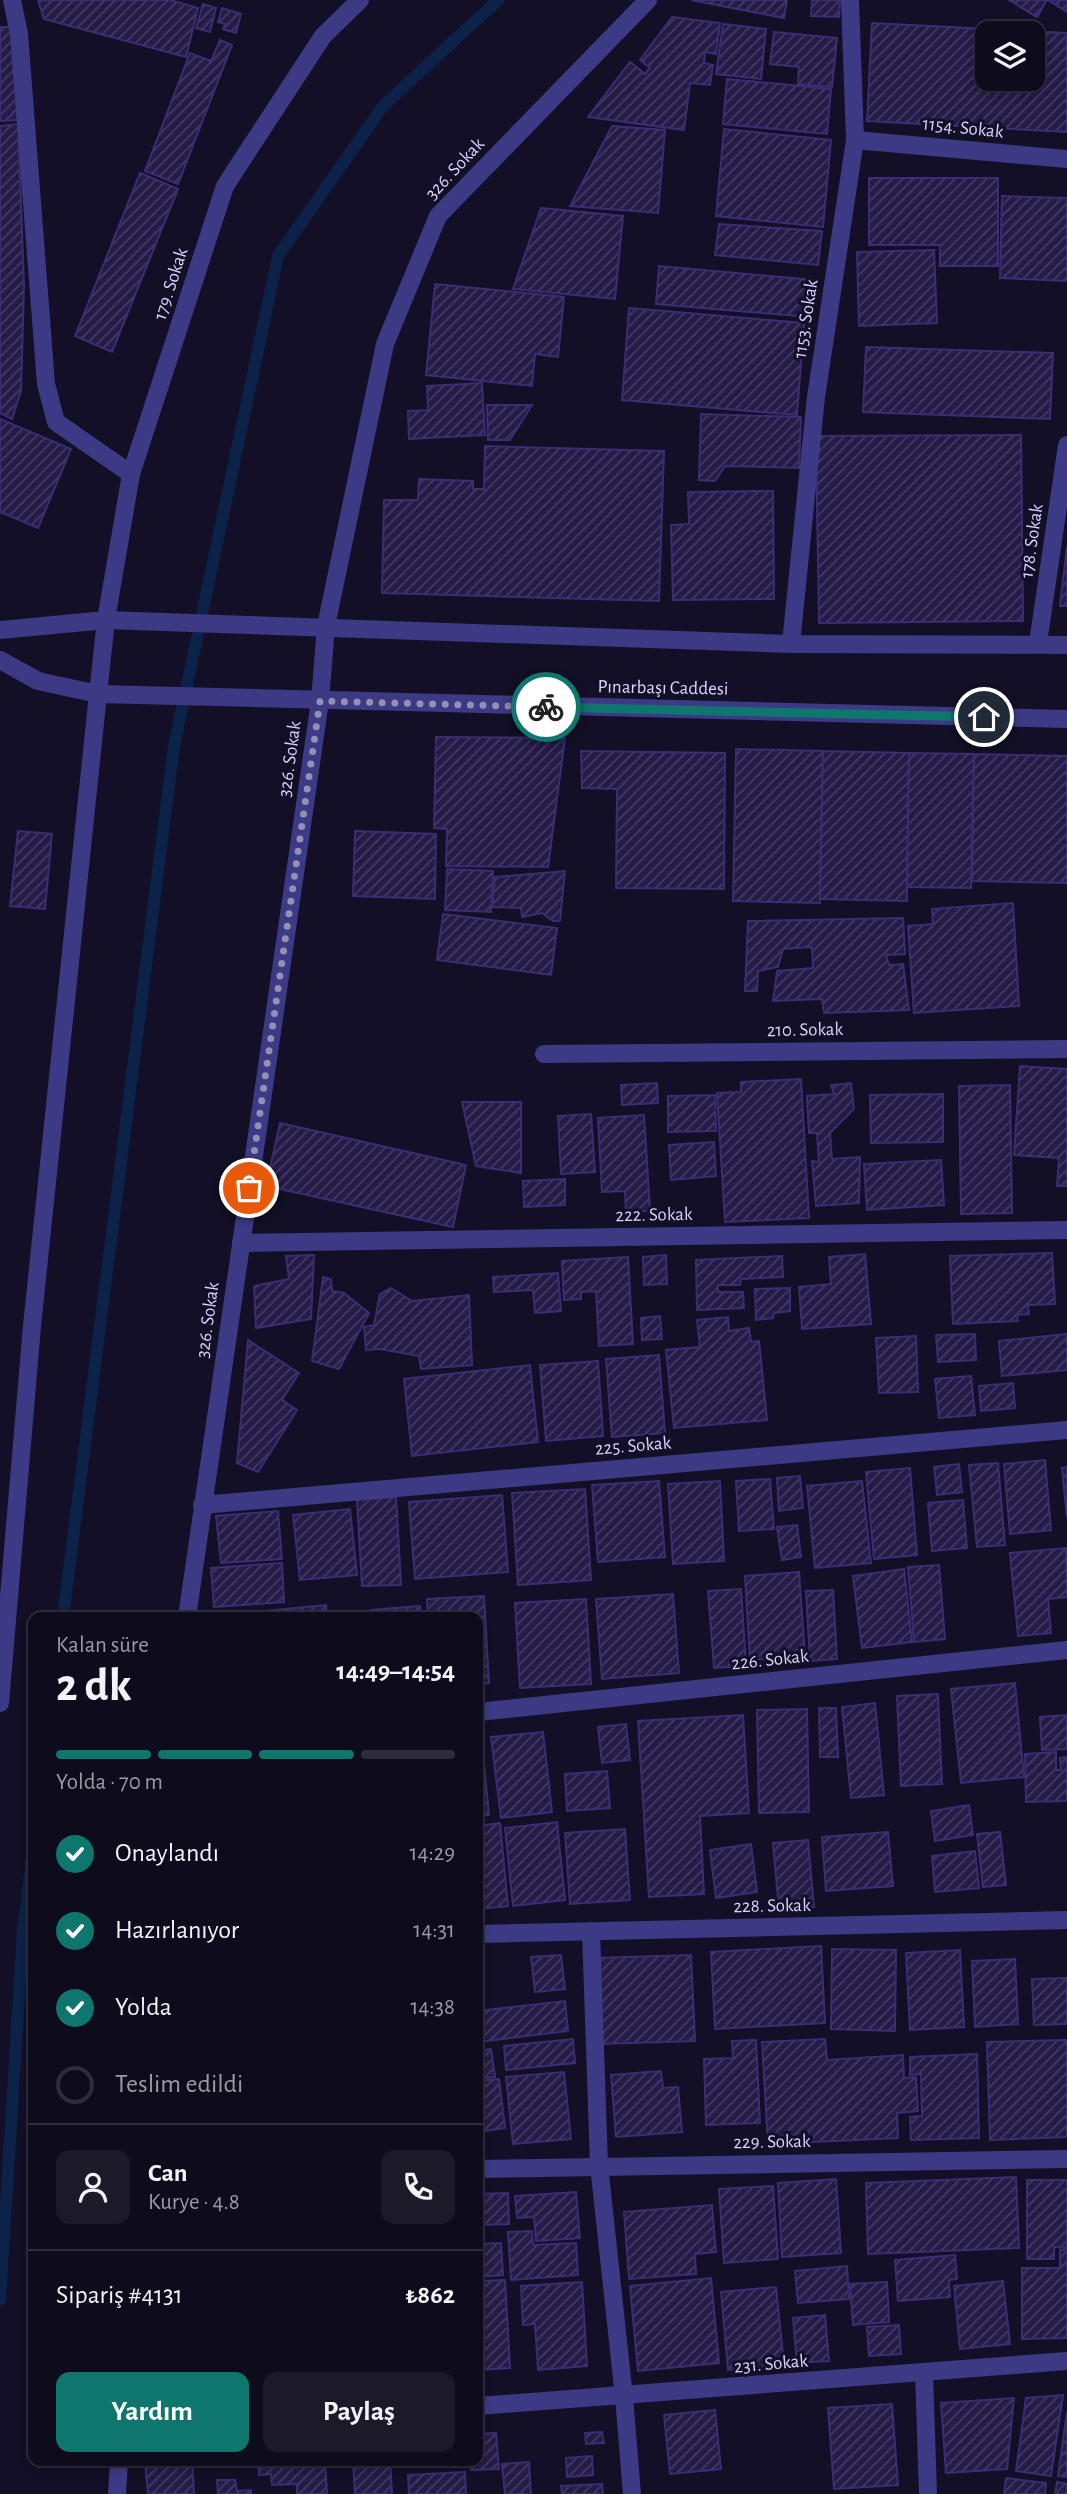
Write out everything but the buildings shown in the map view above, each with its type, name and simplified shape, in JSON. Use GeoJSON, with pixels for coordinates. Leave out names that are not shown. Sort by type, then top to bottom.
{"type":"FeatureCollection","features":[{"type":"Feature","properties":{"kind":"street"},"geometry":{"type":"LineString","coordinates":[[12,0],[19,34],[46,384],[56,422],[131,474]]}},
{"type":"Feature","properties":{"kind":"street","name":"179. Sokak"},"geometry":{"type":"LineString","coordinates":[[106,620],[131,474],[225,186],[323,36],[360,0]]}},
{"type":"Feature","properties":{"kind":"street","name":"326. Sokak"},"geometry":{"type":"LineString","coordinates":[[188,1612],[320,701],[327,625],[385,344],[438,216],[648,0]]}},
{"type":"Feature","properties":{"kind":"street","name":"1153. Sokak"},"geometry":{"type":"LineString","coordinates":[[791,644],[816,397],[855,140],[849,0]]}},
{"type":"Feature","properties":{"kind":"street","name":"1154. Sokak"},"geometry":{"type":"LineString","coordinates":[[855,140],[1067,159]]}},
{"type":"Feature","properties":{"kind":"street","name":"178. Sokak"},"geometry":{"type":"LineString","coordinates":[[1038,643],[1067,445]]}},
{"type":"Feature","properties":{"kind":"street"},"geometry":{"type":"LineString","coordinates":[[0,1703],[33,1326],[106,620]]}},
{"type":"Feature","properties":{"kind":"street"},"geometry":{"type":"LineString","coordinates":[[0,630],[106,620],[327,625],[791,644],[1067,645]]}},
{"type":"Feature","properties":{"kind":"street","name":"Pınarbaşı Caddesi"},"geometry":{"type":"LineString","coordinates":[[0,660],[38,681],[98,694],[1067,719]]}},
{"type":"Feature","properties":{"kind":"street","name":"210. Sokak"},"geometry":{"type":"LineString","coordinates":[[544,1054],[1067,1049]]}},
{"type":"Feature","properties":{"kind":"street","name":"222. Sokak"},"geometry":{"type":"LineString","coordinates":[[241,1243],[1067,1230]]}},
{"type":"Feature","properties":{"kind":"street","name":"225. Sokak"},"geometry":{"type":"LineString","coordinates":[[202,1505],[1067,1430]]}},
{"type":"Feature","properties":{"kind":"street","name":"226. Sokak"},"geometry":{"type":"LineString","coordinates":[[483,1711],[1067,1650]]}},
{"type":"Feature","properties":{"kind":"street","name":"228. Sokak"},"geometry":{"type":"LineString","coordinates":[[483,1934],[1067,1920]]}},
{"type":"Feature","properties":{"kind":"street"},"geometry":{"type":"LineString","coordinates":[[591,1931],[599,2165],[632,2494]]}},
{"type":"Feature","properties":{"kind":"street","name":"229. Sokak"},"geometry":{"type":"LineString","coordinates":[[483,2169],[1067,2159]]}},
{"type":"Feature","properties":{"kind":"street","name":"231. Sokak"},"geometry":{"type":"LineString","coordinates":[[483,2406],[1067,2361]]}},
{"type":"Feature","properties":{"kind":"street"},"geometry":{"type":"LineString","coordinates":[[924,2372],[928,2494]]}},
{"type":"Feature","properties":{"kind":"street"},"geometry":{"type":"LineString","coordinates":[[117,2494],[119,2466]]}},
{"type":"Feature","properties":{"kind":"waterway"},"geometry":{"type":"LineString","coordinates":[[64,1612],[174,746],[278,256],[383,106],[498,0]]}},
{"type":"Feature","properties":{"kind":"waterway"},"geometry":{"type":"LineString","coordinates":[[0,2300],[23,1931],[28,1890]]}},
{"type":"Feature","properties":{"kind":"way so far"},"geometry":{"type":"LineString","coordinates":[[249,1188],[320,701],[546,707]]}},
{"type":"Feature","properties":{"kind":"route"},"geometry":{"type":"LineString","coordinates":[[546,707],[984,717]]}}]}
